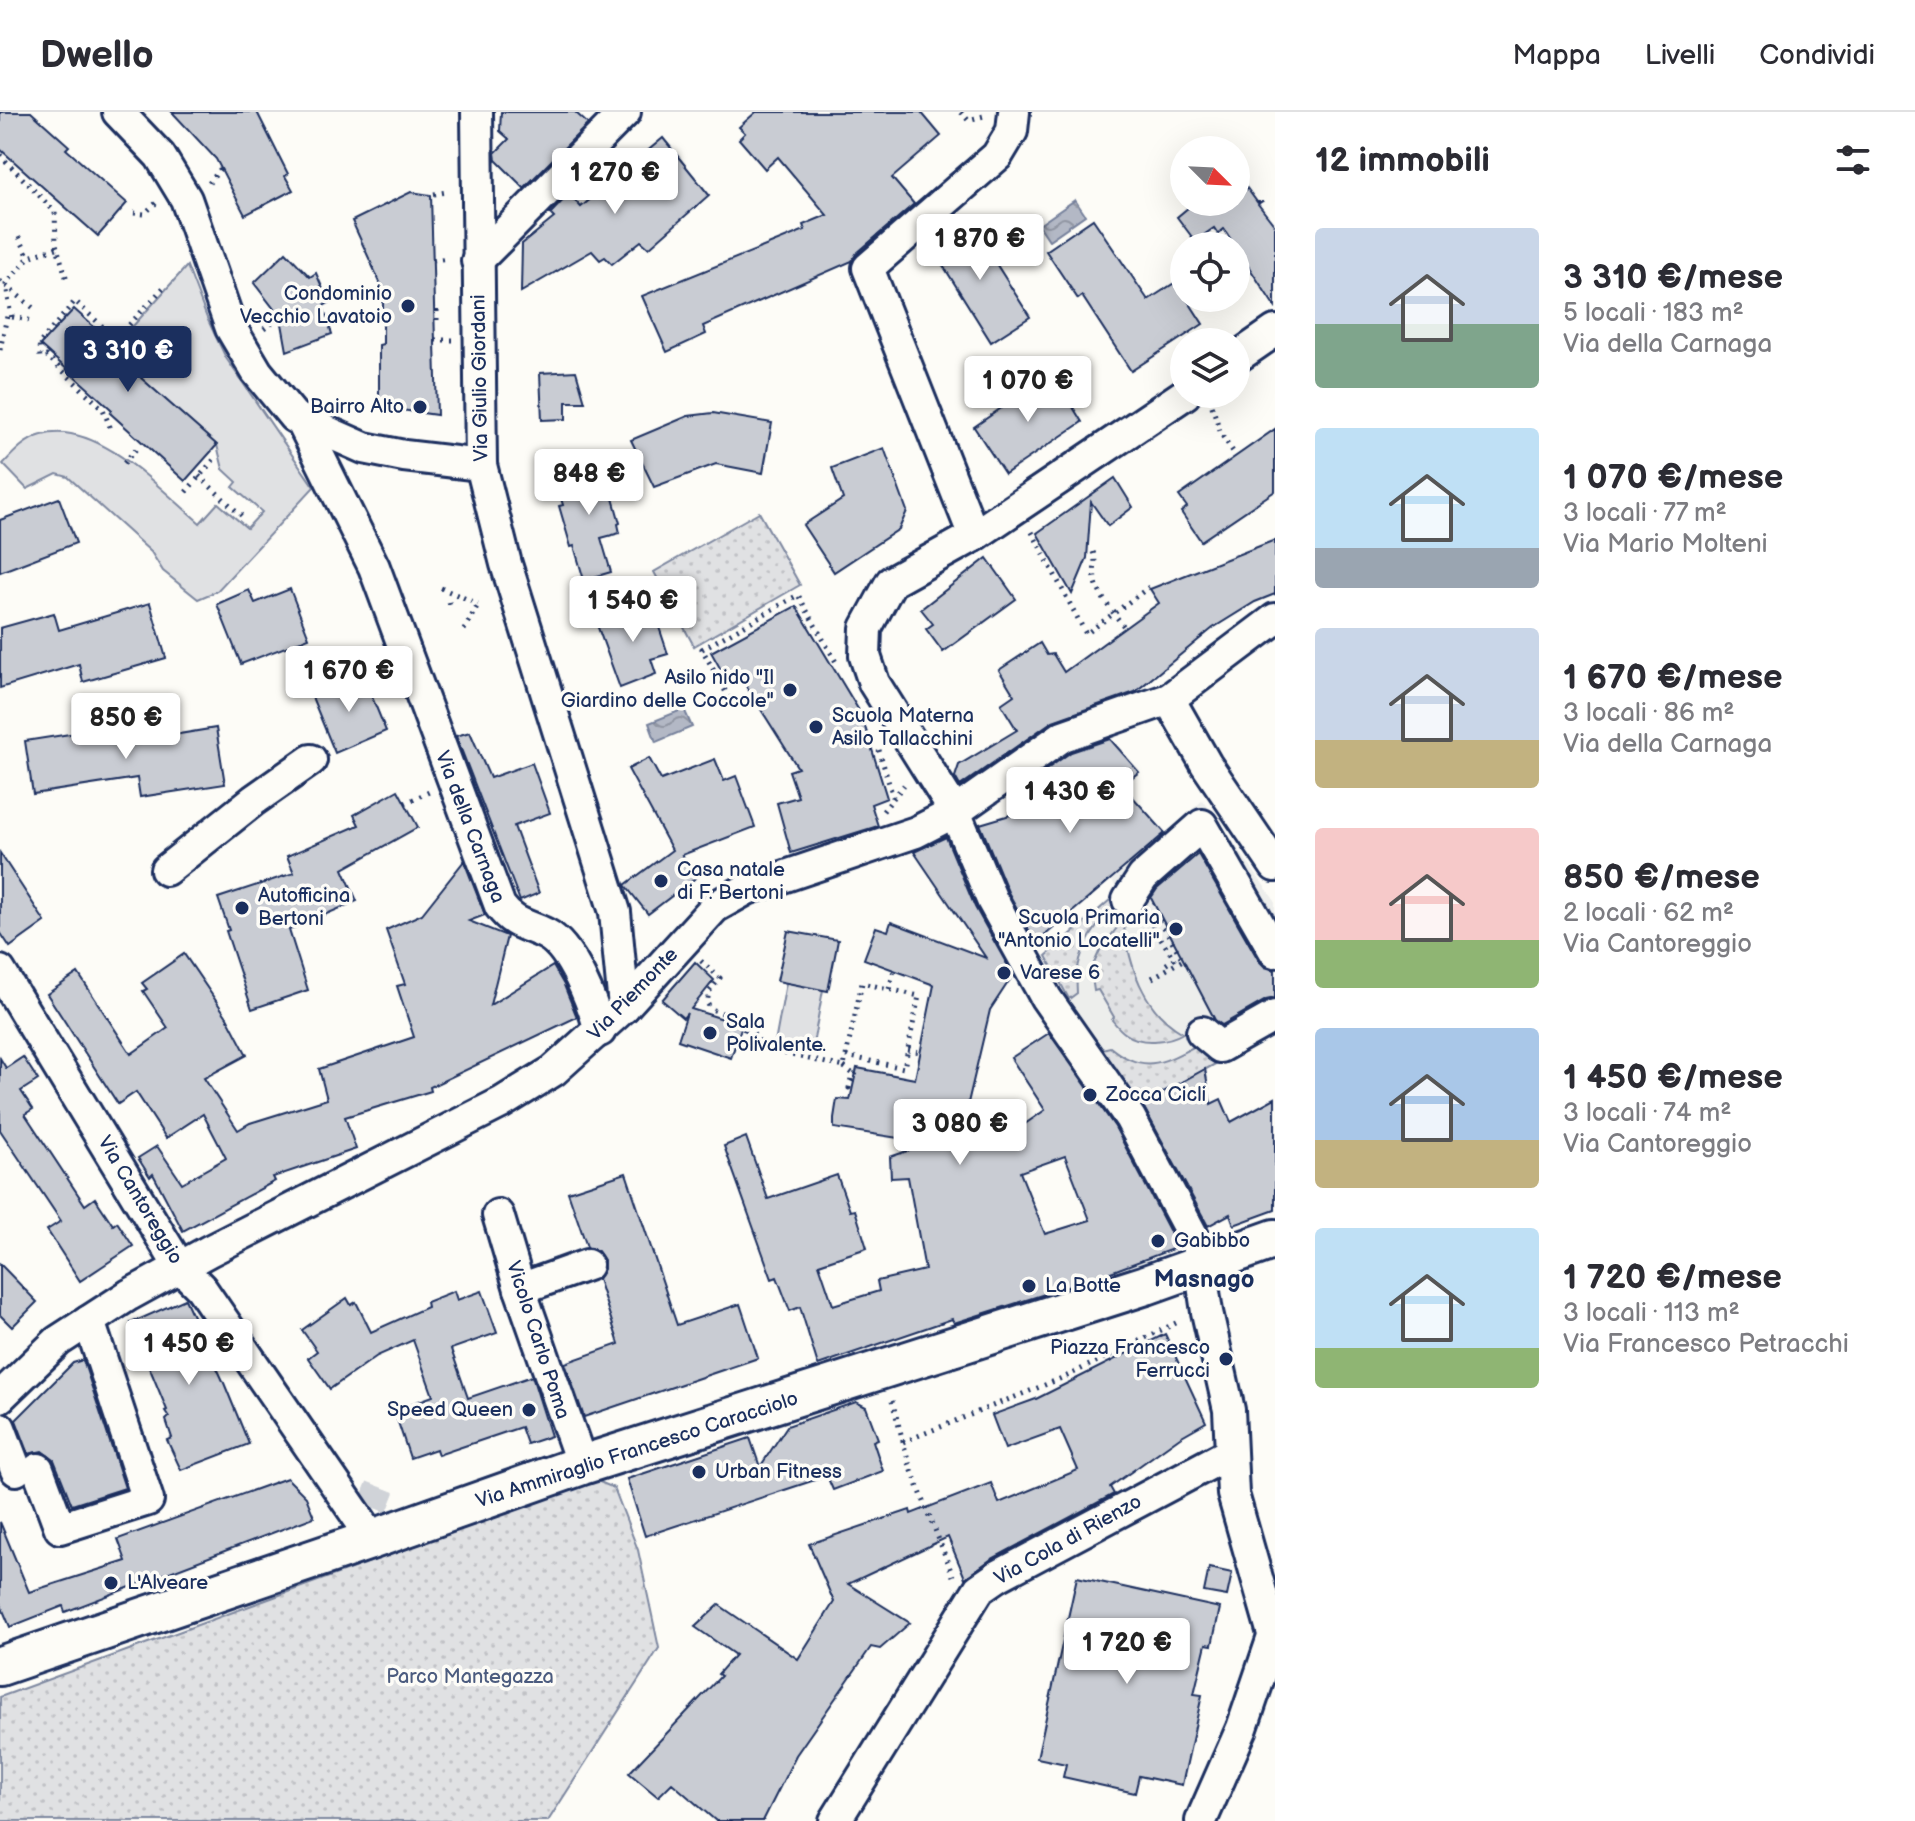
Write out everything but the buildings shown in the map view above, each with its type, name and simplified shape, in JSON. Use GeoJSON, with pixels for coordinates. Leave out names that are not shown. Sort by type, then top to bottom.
{"type":"FeatureCollection","features":[{"type":"Feature","properties":{"kind":"main road","name":"Via Ammiraglio Francesco Caracciolo"},"geometry":{"type":"LineString","coordinates":[[0,1666],[370,1525],[582,1465],[1202,1267],[1275,1239]]}},
{"type":"Feature","properties":{"kind":"street","name":"Via della Carnaga"},"geometry":{"type":"LineString","coordinates":[[118,112],[160,156],[186,199],[231,328],[257,372],[294,417],[364,448],[481,465]]}},
{"type":"Feature","properties":{"kind":"street","name":"Via Giulio Giordani"},"geometry":{"type":"LineString","coordinates":[[477,112],[463,259],[481,465],[506,564],[615,912],[619,955],[617,1020]]}},
{"type":"Feature","properties":{"kind":"street"},"geometry":{"type":"LineString","coordinates":[[463,259],[625,112]]}},
{"type":"Feature","properties":{"kind":"street"},"geometry":{"type":"LineString","coordinates":[[974,536],[868,268],[997,156],[1012,131],[1014,112]]}},
{"type":"Feature","properties":{"kind":"street"},"geometry":{"type":"LineString","coordinates":[[1250,348],[1275,331]]}},
{"type":"Feature","properties":{"kind":"street"},"geometry":{"type":"LineString","coordinates":[[1178,408],[974,536],[891,582],[866,628],[865,656],[874,683],[955,812],[992,900],[1046,998],[1130,1118],[1197,1244],[1207,1312],[1229,1410],[1230,1453],[1237,1509],[1274,1639],[1242,1728],[1201,1821]]}},
{"type":"Feature","properties":{"kind":"street","name":"Via della Carnaga"},"geometry":{"type":"LineString","coordinates":[[302,422],[374,567],[500,906],[510,920],[549,935],[561,946],[581,981],[617,1020]]}},
{"type":"Feature","properties":{"kind":"street","name":"Via Piemonte"},"geometry":{"type":"LineString","coordinates":[[0,1397],[58,1341],[179,1266],[501,1103],[553,1071],[617,1020],[715,907],[747,889],[916,832],[955,812],[1063,736],[1169,699],[1275,619]]}},
{"type":"Feature","properties":{"kind":"street"},"geometry":{"type":"LineString","coordinates":[[1169,699],[1206,764],[1275,866]]}},
{"type":"Feature","properties":{"kind":"street"},"geometry":{"type":"LineString","coordinates":[[166,870],[254,800],[311,760]]}},
{"type":"Feature","properties":{"kind":"street"},"geometry":{"type":"LineString","coordinates":[[1140,903],[1143,877],[1202,825],[1275,952]]}},
{"type":"Feature","properties":{"kind":"street","name":"Via Giulio Giordani"},"geometry":{"type":"LineString","coordinates":[[601,868],[639,954],[661,966]]}},
{"type":"Feature","properties":{"kind":"street"},"geometry":{"type":"LineString","coordinates":[[581,981],[612,966],[619,955]]}},
{"type":"Feature","properties":{"kind":"street","name":"Via Cantoreggio"},"geometry":{"type":"LineString","coordinates":[[0,971],[179,1266],[201,1288],[370,1525]]}},
{"type":"Feature","properties":{"kind":"street"},"geometry":{"type":"LineString","coordinates":[[1202,1032],[1220,1047],[1275,1016]]}},
{"type":"Feature","properties":{"kind":"street","name":"Vicolo Carlo Poma"},"geometry":{"type":"LineString","coordinates":[[498,1215],[520,1289],[582,1465]]}},
{"type":"Feature","properties":{"kind":"street"},"geometry":{"type":"LineString","coordinates":[[520,1289],[587,1265]]}},
{"type":"Feature","properties":{"kind":"street"},"geometry":{"type":"LineString","coordinates":[[0,1428],[60,1528],[148,1500],[89,1321]]}},
{"type":"Feature","properties":{"kind":"street","name":"Via Cola di Rienzo"},"geometry":{"type":"LineString","coordinates":[[835,1821],[979,1589],[1230,1453]]}},
{"type":"Feature","properties":{"kind":"path"},"geometry":{"type":"LineString","coordinates":[[961,112],[968,120]]}},
{"type":"Feature","properties":{"kind":"path"},"geometry":{"type":"LineString","coordinates":[[0,155],[55,212],[57,248],[67,280]]}},
{"type":"Feature","properties":{"kind":"path"},"geometry":{"type":"LineString","coordinates":[[434,194],[446,192]]}},
{"type":"Feature","properties":{"kind":"path"},"geometry":{"type":"LineString","coordinates":[[134,213],[144,214]]}},
{"type":"Feature","properties":{"kind":"path"},"geometry":{"type":"LineString","coordinates":[[19,237],[29,257]]}},
{"type":"Feature","properties":{"kind":"path"},"geometry":{"type":"LineString","coordinates":[[3,282],[29,257],[57,248]]}},
{"type":"Feature","properties":{"kind":"path"},"geometry":{"type":"LineString","coordinates":[[433,260],[463,259]]}},
{"type":"Feature","properties":{"kind":"path"},"geometry":{"type":"LineString","coordinates":[[3,282],[36,310]]}},
{"type":"Feature","properties":{"kind":"path"},"geometry":{"type":"LineString","coordinates":[[3,282],[11,317]]}},
{"type":"Feature","properties":{"kind":"path"},"geometry":{"type":"LineString","coordinates":[[110,427],[103,409],[47,356],[40,357],[39,344],[75,301],[116,339],[165,286]]}},
{"type":"Feature","properties":{"kind":"path"},"geometry":{"type":"LineString","coordinates":[[437,310],[437,323]]}},
{"type":"Feature","properties":{"kind":"path"},"geometry":{"type":"LineString","coordinates":[[254,335],[283,315]]}},
{"type":"Feature","properties":{"kind":"path"},"geometry":{"type":"LineString","coordinates":[[0,350],[7,316],[29,320]]}},
{"type":"Feature","properties":{"kind":"path"},"geometry":{"type":"LineString","coordinates":[[435,340],[452,340]]}},
{"type":"Feature","properties":{"kind":"path"},"geometry":{"type":"LineString","coordinates":[[1213,408],[1221,434],[1236,456]]}},
{"type":"Feature","properties":{"kind":"path"},"geometry":{"type":"LineString","coordinates":[[124,463],[136,449]]}},
{"type":"Feature","properties":{"kind":"path"},"geometry":{"type":"LineString","coordinates":[[186,492],[217,456]]}},
{"type":"Feature","properties":{"kind":"path"},"geometry":{"type":"LineString","coordinates":[[199,476],[243,517]]}},
{"type":"Feature","properties":{"kind":"path"},"geometry":{"type":"LineString","coordinates":[[1017,507],[1086,634],[1149,587]]}},
{"type":"Feature","properties":{"kind":"path"},"geometry":{"type":"LineString","coordinates":[[1093,552],[1094,577],[1100,593],[1125,628]]}},
{"type":"Feature","properties":{"kind":"path"},"geometry":{"type":"LineString","coordinates":[[441,588],[478,604]]}},
{"type":"Feature","properties":{"kind":"path"},"geometry":{"type":"LineString","coordinates":[[733,705],[702,649],[798,595],[843,674]]}},
{"type":"Feature","properties":{"kind":"path"},"geometry":{"type":"LineString","coordinates":[[464,630],[478,604],[486,599]]}},
{"type":"Feature","properties":{"kind":"path"},"geometry":{"type":"LineString","coordinates":[[876,741],[893,797]]}},
{"type":"Feature","properties":{"kind":"path"},"geometry":{"type":"LineString","coordinates":[[875,816],[912,781]]}},
{"type":"Feature","properties":{"kind":"path"},"geometry":{"type":"LineString","coordinates":[[405,803],[429,792]]}},
{"type":"Feature","properties":{"kind":"path"},"geometry":{"type":"LineString","coordinates":[[1140,903],[1174,959],[1165,965]]}},
{"type":"Feature","properties":{"kind":"path"},"geometry":{"type":"LineString","coordinates":[[1140,903],[1183,960],[1152,978]]}},
{"type":"Feature","properties":{"kind":"path"},"geometry":{"type":"LineString","coordinates":[[697,958],[720,978],[709,992],[707,1003],[711,1009],[744,1021],[765,1049],[844,1067],[852,1073],[849,1088],[856,1073]]}},
{"type":"Feature","properties":{"kind":"path"},"geometry":{"type":"LineString","coordinates":[[889,989],[894,970]]}},
{"type":"Feature","properties":{"kind":"path"},"geometry":{"type":"LineString","coordinates":[[844,1067],[846,1056],[862,983],[919,996],[904,1068],[846,1056]]}},
{"type":"Feature","properties":{"kind":"path"},"geometry":{"type":"LineString","coordinates":[[737,1041],[740,1043],[746,1026]]}},
{"type":"Feature","properties":{"kind":"path"},"geometry":{"type":"LineString","coordinates":[[908,1050],[921,1052]]}},
{"type":"Feature","properties":{"kind":"path"},"geometry":{"type":"LineString","coordinates":[[903,1442],[1067,1376],[1176,1323]]}},
{"type":"Feature","properties":{"kind":"path"},"geometry":{"type":"LineString","coordinates":[[882,1369],[909,1463],[957,1588],[968,1604]]}},
{"type":"Feature","properties":{"kind":"shaded area","name":"Scuola Primaria \"Antonio Locatelli\""},"geometry":{"type":"Polygon","coordinates":[[[1203,800],[1275,901],[1275,1031],[1138,1106],[1069,999],[1046,956],[1118,892],[1112,880],[1203,800]]]}},
{"type":"Feature","properties":{"kind":"green space"},"geometry":{"type":"Polygon","coordinates":[[[187,266],[226,358],[314,487],[217,591],[198,599],[163,571],[151,552],[68,477],[57,474],[27,489],[3,464],[31,440],[42,435],[63,433],[106,447],[148,477],[200,523],[218,503],[247,528],[262,512],[233,487],[237,482],[223,469],[217,445],[141,378],[145,374],[115,346],[187,266]]]}},
{"type":"Feature","properties":{"kind":"green space"},"geometry":{"type":"Polygon","coordinates":[[[759,512],[800,585],[694,646],[654,572],[759,512]]]}},
{"type":"Feature","properties":{"kind":"green space"},"geometry":{"type":"Polygon","coordinates":[[[1119,892],[1113,907],[1086,944],[1078,967],[1077,993],[1069,999],[1046,956],[1119,892]]]}},
{"type":"Feature","properties":{"kind":"green space"},"geometry":{"type":"Polygon","coordinates":[[[1123,920],[1129,953],[1140,984],[1157,1012],[1183,1033],[1177,1036],[1154,1041],[1132,1037],[1112,1020],[1114,1017],[1098,990],[1094,991],[1091,970],[1100,950],[1123,920]]]}},
{"type":"Feature","properties":{"kind":"green space"},"geometry":{"type":"Polygon","coordinates":[[[794,939],[831,946],[812,1050],[775,1043],[794,939]]]}},
{"type":"Feature","properties":{"kind":"green space"},"geometry":{"type":"Polygon","coordinates":[[[1207,1040],[1219,1062],[1138,1106],[1102,1049],[1110,1047],[1136,1062],[1147,1063],[1169,1059],[1207,1040]]]}},
{"type":"Feature","properties":{"kind":"green space","name":"Parco Mantegazza"},"geometry":{"type":"Polygon","coordinates":[[[595,1480],[614,1488],[638,1550],[659,1648],[548,1821],[0,1821],[0,1697],[595,1480]]]}},
{"type":"Feature","properties":{"kind":"water"},"geometry":{"type":"Polygon","coordinates":[[[1075,200],[1085,215],[1049,240],[1039,225],[1075,200]]]}},
{"type":"Feature","properties":{"kind":"water"},"geometry":{"type":"Polygon","coordinates":[[[684,709],[692,727],[656,742],[649,723],[684,709]]]}},
{"type":"Feature","properties":{"kind":"tunnel"},"geometry":{"type":"LineString","coordinates":[[373,1507],[381,1487]]}},
{"type":"Feature","properties":{"kind":"place","name":"Condominio Vecchio Lavatoio"},"geometry":{"type":"Point","coordinates":[408,306]}},
{"type":"Feature","properties":{"kind":"place","name":"Bairro Alto"},"geometry":{"type":"Point","coordinates":[420,407]}},
{"type":"Feature","properties":{"kind":"place","name":"Asilo nido \"Il Giardino delle Coccole\""},"geometry":{"type":"Point","coordinates":[790,690]}},
{"type":"Feature","properties":{"kind":"place","name":"Scuola Materna Asilo Tallacchini"},"geometry":{"type":"Point","coordinates":[816,727]}},
{"type":"Feature","properties":{"kind":"place","name":"Casa natale di F. Bertoni"},"geometry":{"type":"Point","coordinates":[661,881]}},
{"type":"Feature","properties":{"kind":"place","name":"Autofficina Bertoni"},"geometry":{"type":"Point","coordinates":[242,908]}},
{"type":"Feature","properties":{"kind":"place","name":"Scuola Primaria \"Antonio Locatelli\""},"geometry":{"type":"Point","coordinates":[1176,929]}},
{"type":"Feature","properties":{"kind":"place","name":"Varese 6"},"geometry":{"type":"Point","coordinates":[1004,973]}},
{"type":"Feature","properties":{"kind":"place","name":"Sala Polivalente."},"geometry":{"type":"Point","coordinates":[710,1033]}},
{"type":"Feature","properties":{"kind":"place","name":"Zocca Cicli"},"geometry":{"type":"Point","coordinates":[1090,1095]}},
{"type":"Feature","properties":{"kind":"place","name":"Gabibbo"},"geometry":{"type":"Point","coordinates":[1158,1241]}},
{"type":"Feature","properties":{"kind":"place","name":"La Botte"},"geometry":{"type":"Point","coordinates":[1029,1286]}},
{"type":"Feature","properties":{"kind":"place","name":"Piazza Francesco Ferrucci"},"geometry":{"type":"Point","coordinates":[1226,1359]}},
{"type":"Feature","properties":{"kind":"place","name":"Speed Queen"},"geometry":{"type":"Point","coordinates":[529,1410]}},
{"type":"Feature","properties":{"kind":"place","name":"Urban Fitness"},"geometry":{"type":"Point","coordinates":[699,1472]}},
{"type":"Feature","properties":{"kind":"place","name":"L'Alveare"},"geometry":{"type":"Point","coordinates":[111,1583]}},
{"type":"Feature","properties":{"kind":"district","name":"Masnago"},"geometry":{"type":"Point","coordinates":[1204,1279]}}]}
